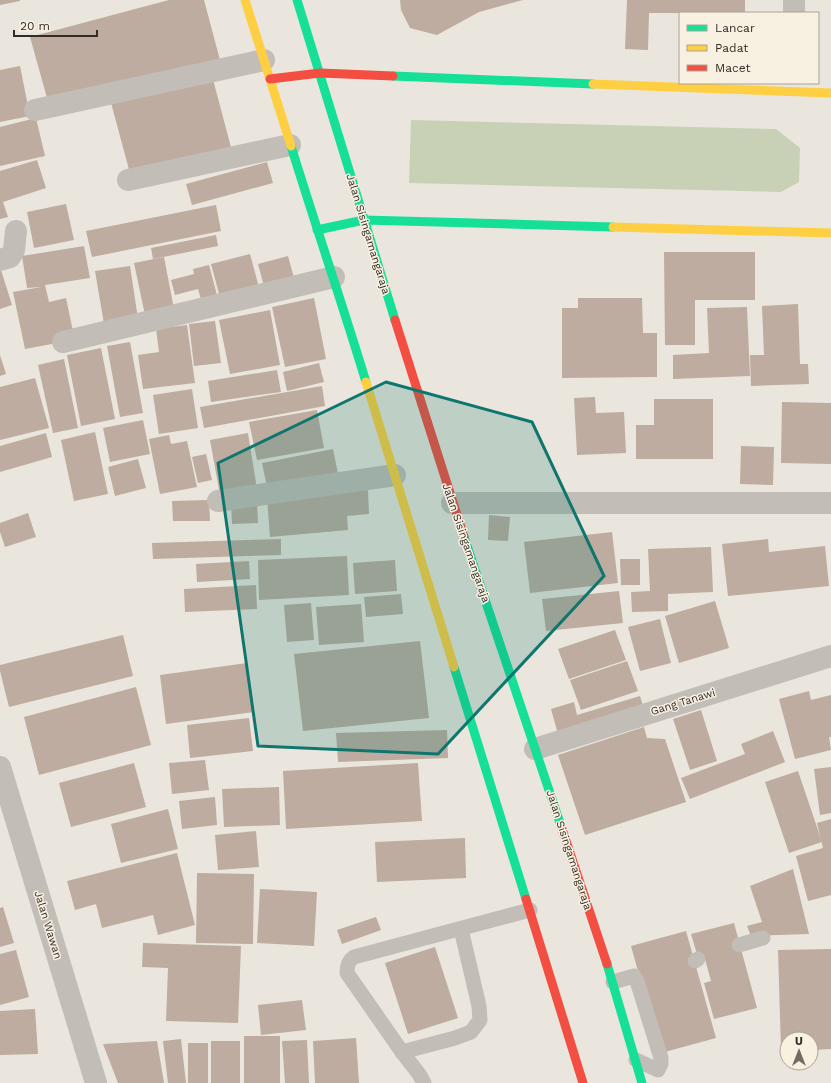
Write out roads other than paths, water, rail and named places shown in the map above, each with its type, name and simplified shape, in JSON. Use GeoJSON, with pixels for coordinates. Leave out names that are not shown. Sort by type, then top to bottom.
{"type":"FeatureCollection","features":[{"type":"Feature","properties":{"kind":"main road"},"geometry":{"type":"LineString","coordinates":[[245,0],[317,230],[334,277],[583,1083]]}},
{"type":"Feature","properties":{"kind":"main road","name":"Jalan Sisingamangaraja"},"geometry":{"type":"LineString","coordinates":[[297,0],[452,503],[536,749],[613,982],[642,1083]]}},
{"type":"Feature","properties":{"kind":"main road"},"geometry":{"type":"LineString","coordinates":[[267,70],[320,73],[679,84]]}},
{"type":"Feature","properties":{"kind":"main road"},"geometry":{"type":"LineString","coordinates":[[690,84],[791,87],[831,93]]}},
{"type":"Feature","properties":{"kind":"main road"},"geometry":{"type":"LineString","coordinates":[[317,230],[364,220],[831,233]]}},
{"type":"Feature","properties":{"kind":"street"},"geometry":{"type":"LineString","coordinates":[[794,0],[794,12]]}},
{"type":"Feature","properties":{"kind":"street"},"geometry":{"type":"LineString","coordinates":[[35,110],[267,70]]}},
{"type":"Feature","properties":{"kind":"street"},"geometry":{"type":"LineString","coordinates":[[128,180],[290,145]]}},
{"type":"Feature","properties":{"kind":"street"},"geometry":{"type":"LineString","coordinates":[[0,260],[10,257],[14,250],[16,231]]}},
{"type":"Feature","properties":{"kind":"street"},"geometry":{"type":"LineString","coordinates":[[63,342],[334,277]]}},
{"type":"Feature","properties":{"kind":"street"},"geometry":{"type":"LineString","coordinates":[[218,501],[395,475]]}},
{"type":"Feature","properties":{"kind":"street"},"geometry":{"type":"LineString","coordinates":[[452,503],[831,503]]}},
{"type":"Feature","properties":{"kind":"street","name":"Gang Tanawi"},"geometry":{"type":"LineString","coordinates":[[536,749],[831,656]]}},
{"type":"Feature","properties":{"kind":"street","name":"Jalan Wawan"},"geometry":{"type":"LineString","coordinates":[[0,767],[96,1083]]}},
{"type":"Feature","properties":{"kind":"lane"},"geometry":{"type":"LineString","coordinates":[[424,1083],[420,1074],[402,1052],[347,973],[348,965],[351,959],[530,910]]}},
{"type":"Feature","properties":{"kind":"lane"},"geometry":{"type":"LineString","coordinates":[[402,1052],[455,1038],[471,1032],[480,1020],[479,1006],[461,929]]}},
{"type":"Feature","properties":{"kind":"lane"},"geometry":{"type":"LineString","coordinates":[[740,946],[763,938]]}},
{"type":"Feature","properties":{"kind":"lane"},"geometry":{"type":"LineString","coordinates":[[613,982],[634,976],[639,980],[661,1058],[661,1064],[658,1070],[636,1060]]}}]}
